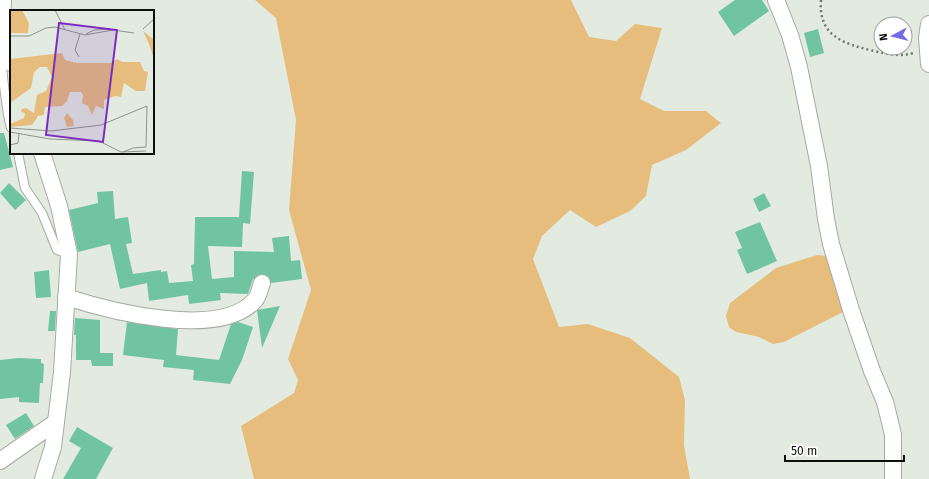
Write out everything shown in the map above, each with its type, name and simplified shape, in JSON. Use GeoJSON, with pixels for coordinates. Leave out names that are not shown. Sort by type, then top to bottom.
{"type":"FeatureCollection","features":[{"type":"Feature","properties":{"kind":"street"},"geometry":{"type":"LineString","coordinates":[[3,0],[2,31],[10,60]]}},
{"type":"Feature","properties":{"kind":"street"},"geometry":{"type":"LineString","coordinates":[[776,0],[790,35],[799,67],[819,166],[831,244],[851,310],[872,371],[885,402],[890,422],[893,435],[893,479]]}},
{"type":"Feature","properties":{"kind":"street"},"geometry":{"type":"LineString","coordinates":[[928,56],[929,24]]}},
{"type":"Feature","properties":{"kind":"street"},"geometry":{"type":"LineString","coordinates":[[42,154],[59,206],[69,254],[62,372],[52,448],[43,479]]}},
{"type":"Feature","properties":{"kind":"street"},"geometry":{"type":"LineString","coordinates":[[66,298],[97,307],[134,315],[203,320],[223,317],[241,310],[256,299],[262,283]]}},
{"type":"Feature","properties":{"kind":"street"},"geometry":{"type":"LineString","coordinates":[[0,461],[56,422]]}},
{"type":"Feature","properties":{"kind":"lane"},"geometry":{"type":"LineString","coordinates":[[4,42],[1,52],[1,61],[6,107],[10,124]]}},
{"type":"Feature","properties":{"kind":"lane"},"geometry":{"type":"LineString","coordinates":[[18,154],[25,188],[42,214],[57,250],[69,254]]}},
{"type":"Feature","properties":{"kind":"path"},"geometry":{"type":"LineString","coordinates":[[821,0],[820,8],[824,21],[831,33],[838,40],[851,45],[893,55],[928,56]]}},
{"type":"Feature","properties":{"kind":"shaded area"},"geometry":{"type":"Polygon","coordinates":[[[255,0],[571,0],[589,37],[616,41],[635,24],[662,28],[640,99],[664,111],[706,111],[721,123],[686,150],[652,165],[646,196],[630,211],[596,227],[570,210],[542,236],[533,259],[559,327],[588,324],[630,338],[679,377],[685,400],[684,445],[690,479],[254,479],[241,426],[294,393],[298,380],[288,359],[311,290],[289,210],[296,120],[276,18],[255,0]]]}},
{"type":"Feature","properties":{"kind":"shaded area"},"geometry":{"type":"Polygon","coordinates":[[[817,255],[828,256],[843,312],[784,342],[773,344],[759,337],[736,332],[729,327],[726,316],[730,303],[776,268],[817,255]]]}},
{"type":"Feature","properties":{"kind":"building"},"geometry":{"type":"Polygon","coordinates":[[[735,0],[762,0],[769,11],[734,36],[718,12],[735,0]]]}},
{"type":"Feature","properties":{"kind":"building"},"geometry":{"type":"Polygon","coordinates":[[[818,29],[824,53],[810,57],[804,33],[818,29]]]}},
{"type":"Feature","properties":{"kind":"building"},"geometry":{"type":"Polygon","coordinates":[[[0,133],[4,133],[13,167],[0,170],[0,133]]]}},
{"type":"Feature","properties":{"kind":"building"},"geometry":{"type":"Polygon","coordinates":[[[242,171],[254,172],[250,224],[243,223],[242,247],[208,246],[212,279],[234,277],[234,251],[274,252],[272,238],[289,236],[291,261],[300,260],[302,279],[271,283],[269,277],[261,274],[253,279],[248,294],[220,293],[221,300],[189,304],[188,295],[149,301],[147,283],[120,289],[110,244],[78,252],[69,210],[98,203],[97,192],[113,191],[115,219],[128,217],[132,243],[126,244],[133,274],[161,270],[161,272],[167,271],[169,283],[193,281],[191,265],[194,264],[195,217],[239,217],[242,171]]]}},
{"type":"Feature","properties":{"kind":"building"},"geometry":{"type":"Polygon","coordinates":[[[9,183],[26,200],[15,210],[0,193],[9,183]]]}},
{"type":"Feature","properties":{"kind":"building"},"geometry":{"type":"Polygon","coordinates":[[[764,193],[771,206],[759,212],[753,199],[764,193]]]}},
{"type":"Feature","properties":{"kind":"building"},"geometry":{"type":"Polygon","coordinates":[[[760,222],[777,261],[747,274],[737,250],[742,248],[735,232],[760,222]]]}},
{"type":"Feature","properties":{"kind":"building"},"geometry":{"type":"Polygon","coordinates":[[[49,270],[51,297],[36,298],[34,272],[49,270]]]}},
{"type":"Feature","properties":{"kind":"building"},"geometry":{"type":"Polygon","coordinates":[[[280,306],[262,348],[257,310],[280,306]]]}},
{"type":"Feature","properties":{"kind":"building"},"geometry":{"type":"Polygon","coordinates":[[[50,311],[56,311],[55,331],[48,331],[50,311]]]}},
{"type":"Feature","properties":{"kind":"building"},"geometry":{"type":"Polygon","coordinates":[[[75,314],[75,318],[100,320],[100,353],[113,353],[113,366],[92,366],[91,360],[76,360],[76,335],[74,335],[75,314]]]}},
{"type":"Feature","properties":{"kind":"building"},"geometry":{"type":"Polygon","coordinates":[[[127,322],[178,329],[176,355],[219,360],[231,324],[238,322],[253,327],[242,360],[230,384],[193,380],[194,370],[163,367],[164,360],[123,355],[127,322]]]}},
{"type":"Feature","properties":{"kind":"building"},"geometry":{"type":"Polygon","coordinates":[[[19,358],[41,359],[41,363],[44,364],[43,383],[40,383],[39,403],[19,402],[19,397],[0,399],[0,360],[19,358]]]}},
{"type":"Feature","properties":{"kind":"building"},"geometry":{"type":"Polygon","coordinates":[[[26,413],[34,426],[15,439],[6,425],[26,413]]]}},
{"type":"Feature","properties":{"kind":"building"},"geometry":{"type":"Polygon","coordinates":[[[77,427],[113,448],[96,479],[63,479],[81,448],[69,441],[77,427]]]}}]}
